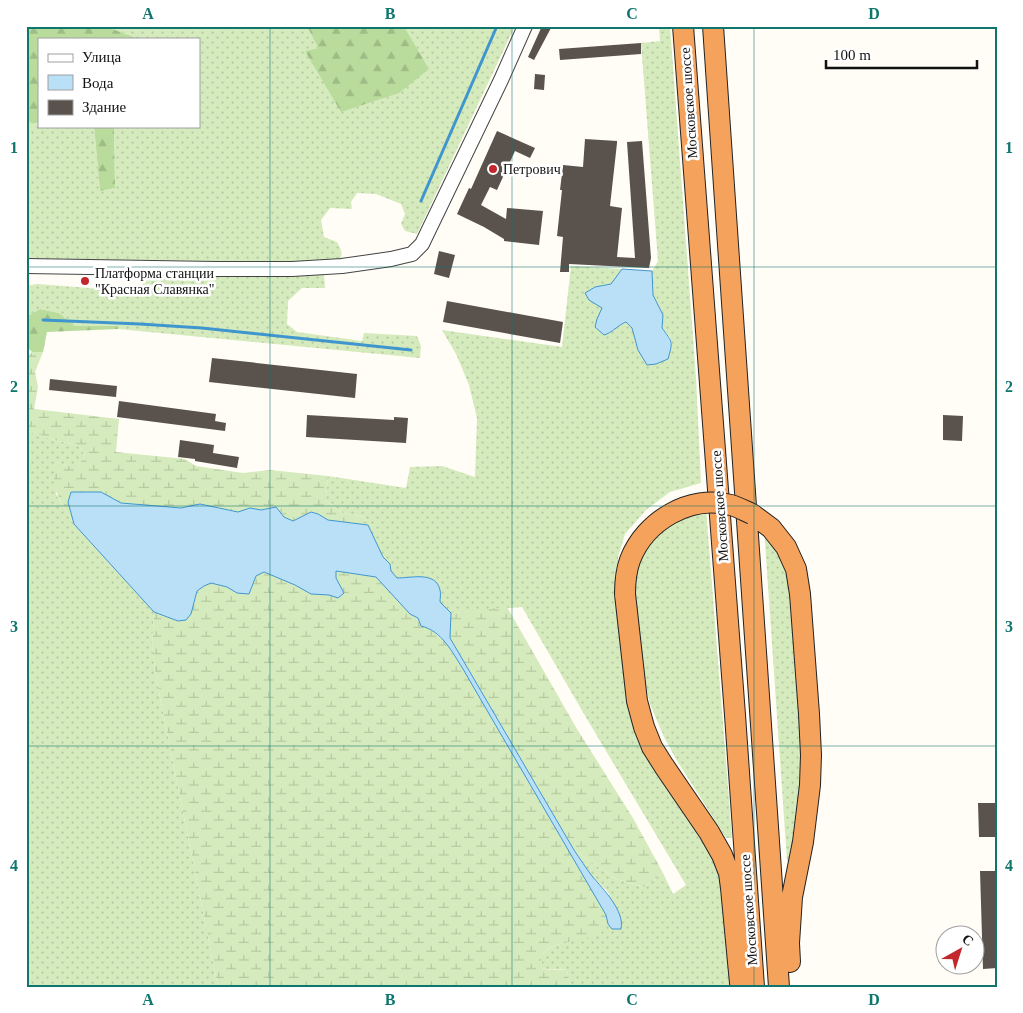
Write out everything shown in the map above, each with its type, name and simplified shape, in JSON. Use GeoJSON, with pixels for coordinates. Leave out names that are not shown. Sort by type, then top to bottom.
{"type":"FeatureCollection","features":[{"type":"Feature","properties":{"kind":"highway","name":"Московское шоссе"},"geometry":{"type":"LineString","coordinates":[[683,26],[754,987]]}},
{"type":"Feature","properties":{"kind":"highway","name":"Московское шоссе"},"geometry":{"type":"LineString","coordinates":[[713,26],[779,987]]}},
{"type":"Feature","properties":{"kind":"highway"},"geometry":{"type":"LineString","coordinates":[[741,987],[729,873],[710,832],[652,747],[644,727],[636,693],[624,594],[626,576],[636,547],[651,528],[671,514],[693,505],[729,505],[752,514],[771,528],[779,537],[792,558],[796,569],[800,594],[811,755],[810,785],[803,842],[792,897],[789,943],[791,987]]}},
{"type":"Feature","properties":{"kind":"street"},"geometry":{"type":"LineString","coordinates":[[26,266],[292,269],[364,264],[412,254],[422,244],[525,26]]}},
{"type":"Feature","properties":{"kind":"green space"},"geometry":{"type":"Polygon","coordinates":[[[26,26],[110,26],[110,28],[136,38],[38,38],[38,122],[33,124],[26,120],[26,26]]]}},
{"type":"Feature","properties":{"kind":"green space"},"geometry":{"type":"Polygon","coordinates":[[[110,26],[307,26],[318,48],[305,51],[429,69],[404,26],[515,26],[417,234],[405,231],[401,224],[405,214],[401,204],[376,194],[357,193],[351,202],[352,209],[330,208],[321,220],[324,237],[337,242],[340,247],[340,261],[26,259],[26,120],[33,124],[38,122],[38,128],[94,128],[100,191],[115,188],[114,128],[200,128],[200,38],[136,38],[110,28],[110,26]]]}},
{"type":"Feature","properties":{"kind":"green space"},"geometry":{"type":"Polygon","coordinates":[[[307,26],[404,26],[429,69],[399,93],[341,112],[305,51],[318,48],[307,26]]]}},
{"type":"Feature","properties":{"kind":"green space"},"geometry":{"type":"Polygon","coordinates":[[[659,26],[670,26],[696,378],[701,483],[670,492],[646,510],[625,534],[618,557],[632,703],[713,848],[724,893],[733,987],[570,987],[567,970],[542,968],[541,957],[545,951],[553,946],[594,935],[606,923],[606,915],[608,924],[612,929],[621,929],[608,892],[591,875],[574,850],[616,879],[644,887],[663,873],[673,894],[686,885],[522,607],[451,613],[440,602],[440,590],[428,577],[397,578],[391,571],[390,564],[383,557],[364,517],[343,513],[326,501],[328,476],[406,488],[410,467],[442,466],[475,477],[477,418],[469,385],[456,354],[442,330],[562,347],[571,266],[622,269],[611,284],[595,287],[590,300],[602,308],[596,327],[604,335],[625,322],[632,328],[638,350],[672,345],[670,337],[662,328],[663,315],[653,295],[652,271],[658,261],[641,43],[660,41],[659,26]]]}},
{"type":"Feature","properties":{"kind":"green space"},"geometry":{"type":"Polygon","coordinates":[[[94,128],[114,128],[115,188],[100,191],[94,128]]]}},
{"type":"Feature","properties":{"kind":"green space"},"geometry":{"type":"Polygon","coordinates":[[[196,274],[324,274],[325,288],[302,288],[288,301],[287,324],[297,332],[362,341],[364,333],[417,336],[421,346],[420,358],[118,329],[118,326],[75,326],[59,313],[40,309],[26,317],[26,286],[37,284],[142,292],[143,279],[196,274]]]}},
{"type":"Feature","properties":{"kind":"green space"},"geometry":{"type":"Polygon","coordinates":[[[40,309],[59,313],[75,326],[118,326],[118,329],[47,332],[43,352],[32,352],[26,346],[26,317],[40,309]]]}},
{"type":"Feature","properties":{"kind":"green space"},"geometry":{"type":"Polygon","coordinates":[[[32,352],[43,352],[35,372],[38,387],[34,409],[119,419],[116,452],[185,459],[196,466],[243,473],[270,470],[328,476],[326,501],[343,513],[364,517],[368,525],[328,520],[311,512],[293,521],[284,517],[276,507],[261,510],[250,508],[238,512],[200,504],[182,508],[121,503],[101,492],[68,502],[74,524],[55,487],[54,471],[56,462],[69,466],[78,466],[85,455],[79,446],[54,440],[26,429],[26,359],[32,352]]]}},
{"type":"Feature","properties":{"kind":"green space"},"geometry":{"type":"Polygon","coordinates":[[[26,429],[54,440],[79,446],[85,455],[78,466],[69,466],[56,462],[56,494],[74,524],[154,612],[152,646],[156,677],[218,987],[26,987],[26,429]]]}},
{"type":"Feature","properties":{"kind":"green space"},"geometry":{"type":"Polygon","coordinates":[[[706,509],[732,838],[726,838],[676,759],[650,704],[642,669],[634,602],[635,571],[649,541],[666,525],[706,509]]]}},
{"type":"Feature","properties":{"kind":"green space"},"geometry":{"type":"Polygon","coordinates":[[[764,528],[787,569],[794,602],[803,749],[802,810],[793,861],[787,861],[764,528]]]}},
{"type":"Feature","properties":{"kind":"green space"},"geometry":{"type":"Polygon","coordinates":[[[336,571],[376,577],[410,614],[418,618],[446,643],[606,915],[606,923],[602,930],[585,939],[554,946],[546,950],[542,956],[542,968],[567,970],[570,987],[218,987],[156,677],[152,646],[154,612],[178,621],[191,614],[197,591],[204,586],[211,583],[227,587],[237,593],[248,594],[256,576],[263,572],[295,585],[311,594],[329,595],[338,598],[344,593],[336,578],[336,571]]]}},
{"type":"Feature","properties":{"kind":"green space"},"geometry":{"type":"Polygon","coordinates":[[[507,607],[577,729],[633,818],[663,873],[644,887],[616,879],[574,850],[450,638],[451,613],[507,607]]]}},
{"type":"Feature","properties":{"kind":"water"},"geometry":{"type":"Polygon","coordinates":[[[622,269],[652,271],[653,295],[663,315],[662,328],[671,342],[668,359],[656,364],[647,365],[638,350],[632,328],[626,322],[604,335],[595,327],[602,308],[589,300],[585,293],[595,287],[611,284],[622,269]]]}},
{"type":"Feature","properties":{"kind":"water"},"geometry":{"type":"Polygon","coordinates":[[[71,492],[101,492],[121,503],[181,508],[200,504],[238,512],[250,508],[261,510],[276,507],[284,517],[293,521],[311,512],[328,520],[368,525],[383,557],[390,564],[391,571],[397,578],[422,577],[434,580],[438,584],[440,602],[451,613],[450,638],[574,850],[616,908],[620,915],[621,929],[612,929],[608,924],[606,915],[450,649],[435,632],[421,626],[418,618],[410,614],[376,577],[336,571],[336,578],[344,593],[338,598],[329,595],[311,594],[264,572],[256,576],[249,594],[237,593],[227,587],[211,583],[197,591],[191,614],[186,620],[178,621],[154,612],[74,524],[68,502],[71,492]]]}},
{"type":"Feature","properties":{"kind":"building"},"geometry":{"type":"Polygon","coordinates":[[[542,26],[552,26],[534,60],[528,57],[542,26]]]}},
{"type":"Feature","properties":{"kind":"building"},"geometry":{"type":"Polygon","coordinates":[[[641,43],[641,54],[560,60],[559,49],[641,43]]]}},
{"type":"Feature","properties":{"kind":"building"},"geometry":{"type":"Polygon","coordinates":[[[535,74],[545,75],[544,90],[534,89],[535,74]]]}},
{"type":"Feature","properties":{"kind":"building"},"geometry":{"type":"Polygon","coordinates":[[[497,131],[535,148],[530,158],[515,151],[497,190],[490,187],[481,205],[506,219],[507,208],[543,211],[539,245],[504,241],[504,239],[484,227],[457,214],[469,188],[471,189],[497,131]]]}},
{"type":"Feature","properties":{"kind":"building"},"geometry":{"type":"Polygon","coordinates":[[[585,139],[617,141],[610,206],[622,208],[617,257],[635,258],[627,142],[642,141],[651,258],[649,268],[569,264],[569,272],[560,272],[563,237],[557,236],[563,165],[583,167],[585,139]]]}},
{"type":"Feature","properties":{"kind":"building"},"geometry":{"type":"Polygon","coordinates":[[[439,251],[455,255],[449,278],[434,274],[439,251]]]}},
{"type":"Feature","properties":{"kind":"building"},"geometry":{"type":"Polygon","coordinates":[[[447,301],[563,322],[560,343],[443,322],[447,301]]]}},
{"type":"Feature","properties":{"kind":"building"},"geometry":{"type":"Polygon","coordinates":[[[212,358],[357,374],[355,398],[209,382],[212,358]]]}},
{"type":"Feature","properties":{"kind":"building"},"geometry":{"type":"Polygon","coordinates":[[[50,379],[117,386],[116,397],[49,390],[50,379]]]}},
{"type":"Feature","properties":{"kind":"building"},"geometry":{"type":"Polygon","coordinates":[[[119,401],[216,414],[215,421],[226,423],[225,431],[117,417],[119,401]]]}},
{"type":"Feature","properties":{"kind":"building"},"geometry":{"type":"Polygon","coordinates":[[[307,415],[394,420],[394,417],[408,418],[406,443],[306,437],[307,415]]]}},
{"type":"Feature","properties":{"kind":"building"},"geometry":{"type":"Polygon","coordinates":[[[943,415],[963,416],[962,441],[943,440],[943,415]]]}},
{"type":"Feature","properties":{"kind":"building"},"geometry":{"type":"Polygon","coordinates":[[[180,440],[214,445],[213,453],[239,457],[237,468],[178,457],[180,440]]]}},
{"type":"Feature","properties":{"kind":"building"},"geometry":{"type":"Polygon","coordinates":[[[978,803],[997,803],[997,837],[979,837],[978,803]]]}},
{"type":"Feature","properties":{"kind":"building"},"geometry":{"type":"Polygon","coordinates":[[[980,871],[997,871],[997,968],[986,969],[986,926],[982,926],[980,871]]]}},
{"type":"Feature","properties":{"kind":"waterway"},"geometry":{"type":"LineString","coordinates":[[421,201],[497,26]]}},
{"type":"Feature","properties":{"kind":"waterway"},"geometry":{"type":"LineString","coordinates":[[43,320],[202,328],[411,350]]}},
{"type":"Feature","properties":{"kind":"place","name":"Петрович"},"geometry":{"type":"Point","coordinates":[493,169]}},
{"type":"Feature","properties":{"kind":"place","name":"Платформа станции \"Красная Славянка\""},"geometry":{"type":"Point","coordinates":[85,281]}}]}
